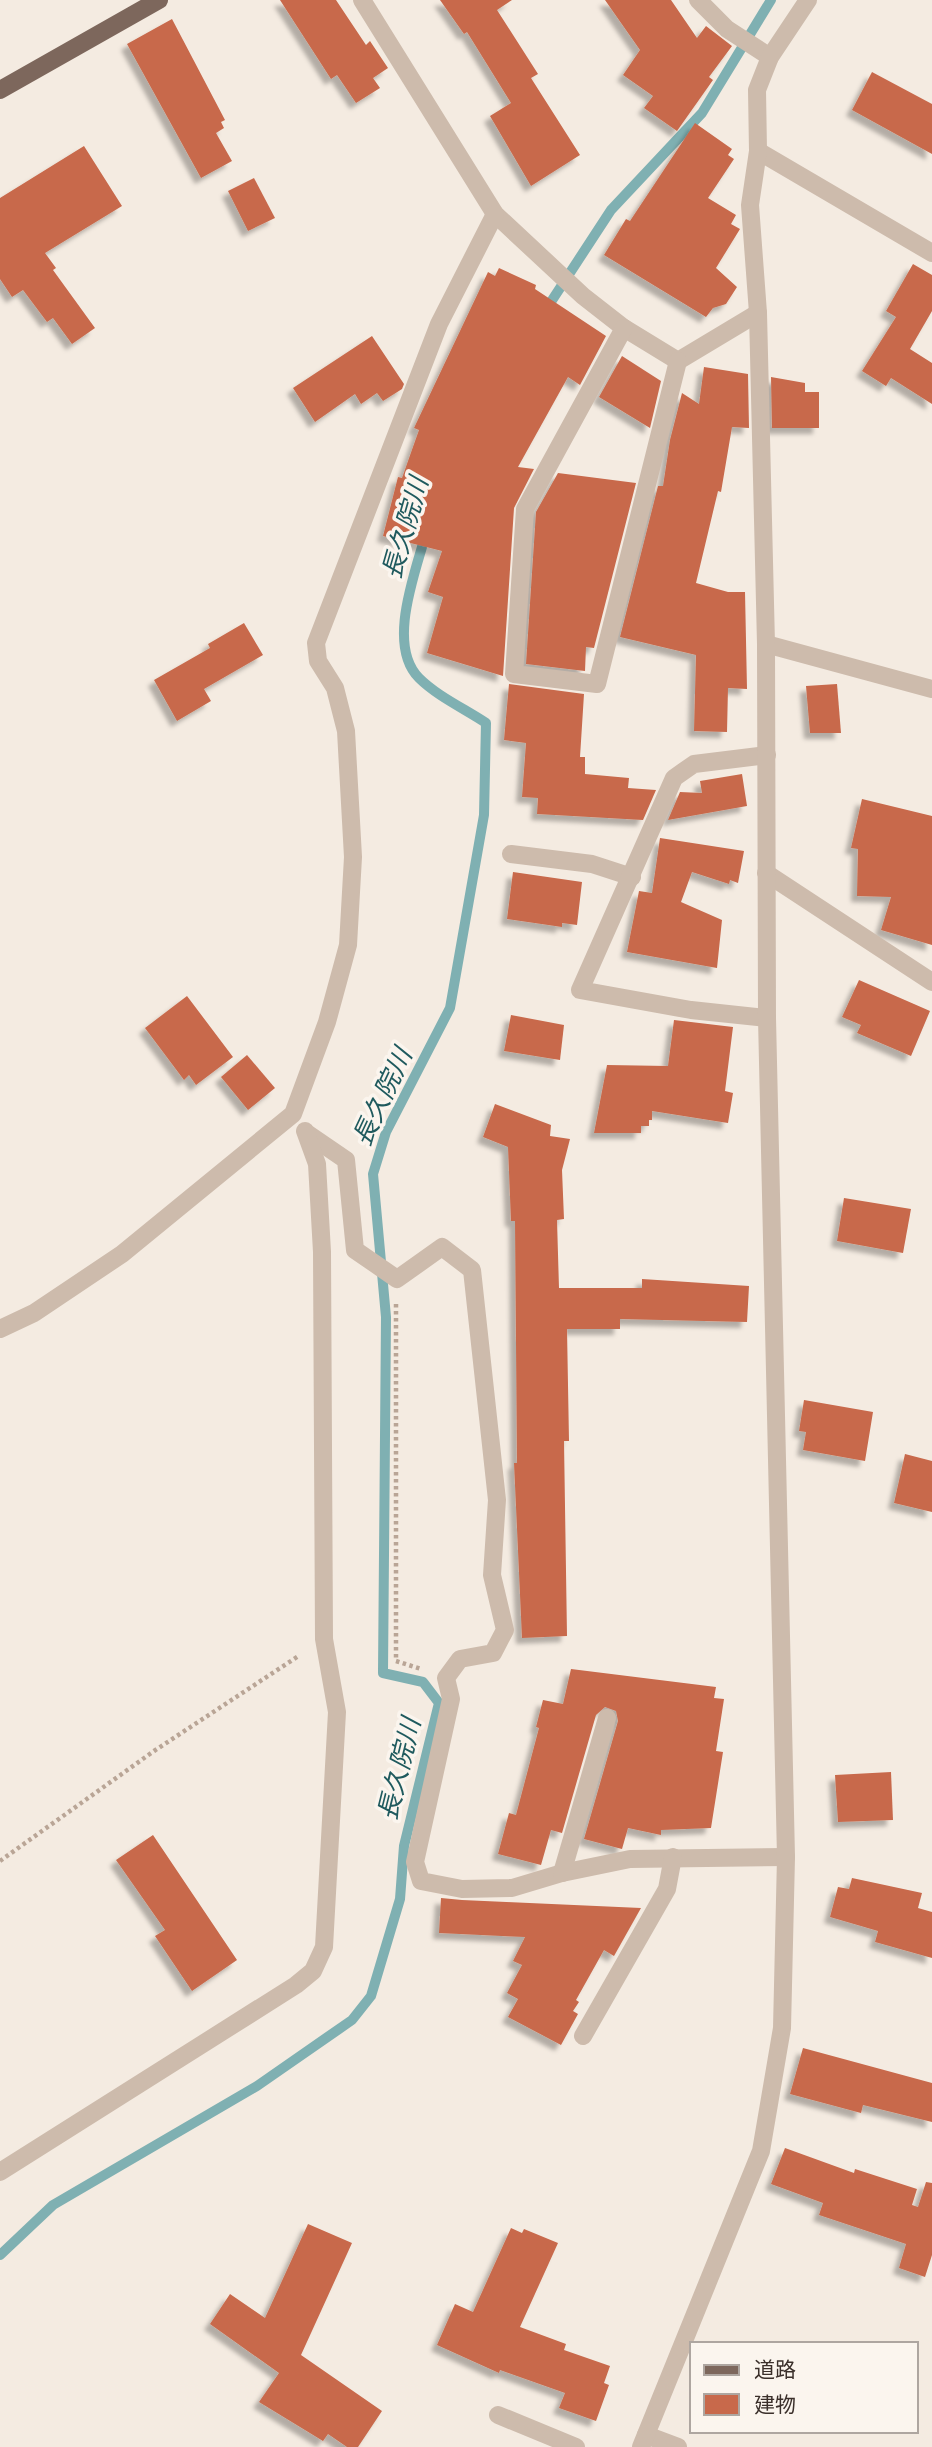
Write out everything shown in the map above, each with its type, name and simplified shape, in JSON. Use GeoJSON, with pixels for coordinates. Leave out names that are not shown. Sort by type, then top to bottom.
{"type":"FeatureCollection","features":[{"type":"Feature","properties":{"kind":"main road"},"geometry":{"type":"LineString","coordinates":[[0,90],[159,0]]}},
{"type":"Feature","properties":{"kind":"street"},"geometry":{"type":"LineString","coordinates":[[362,0],[495,214],[583,296],[624,328],[678,361]]}},
{"type":"Feature","properties":{"kind":"street"},"geometry":{"type":"LineString","coordinates":[[698,0],[727,29],[766,55]]}},
{"type":"Feature","properties":{"kind":"street"},"geometry":{"type":"LineString","coordinates":[[678,2447],[643,2441],[761,2151],[782,2028],[786,1857],[766,1017],[766,644],[758,313],[750,205],[758,151],[757,90],[766,55],[808,0]]}},
{"type":"Feature","properties":{"kind":"street"},"geometry":{"type":"LineString","coordinates":[[758,151],[932,253]]}},
{"type":"Feature","properties":{"kind":"street"},"geometry":{"type":"LineString","coordinates":[[0,1329],[34,1313],[122,1254],[293,1114],[327,1022],[348,945],[352,857],[346,731],[335,688],[318,661],[316,643],[439,324],[495,214]]}},
{"type":"Feature","properties":{"kind":"street"},"geometry":{"type":"LineString","coordinates":[[624,328],[525,509],[514,674],[597,684],[678,361],[758,313]]}},
{"type":"Feature","properties":{"kind":"street"},"geometry":{"type":"LineString","coordinates":[[766,644],[932,689]]}},
{"type":"Feature","properties":{"kind":"street"},"geometry":{"type":"LineString","coordinates":[[766,1017],[691,1010],[580,990],[674,778],[694,764],[767,755]]}},
{"type":"Feature","properties":{"kind":"street"},"geometry":{"type":"LineString","coordinates":[[511,854],[592,864],[632,877]]}},
{"type":"Feature","properties":{"kind":"street"},"geometry":{"type":"LineString","coordinates":[[766,873],[932,982]]}},
{"type":"Feature","properties":{"kind":"street"},"geometry":{"type":"LineString","coordinates":[[293,1114],[308,1134],[346,1160],[355,1250],[397,1279],[442,1247],[472,1270],[497,1500],[492,1575],[505,1630],[493,1653],[460,1659],[446,1678],[451,1699],[415,1862],[421,1881],[462,1889],[512,1888],[562,1873],[630,1859],[786,1857]]}},
{"type":"Feature","properties":{"kind":"street"},"geometry":{"type":"LineString","coordinates":[[0,2172],[296,1985],[313,1971],[324,1947],[337,1712],[324,1639],[322,1252],[317,1164],[308,1134]]}},
{"type":"Feature","properties":{"kind":"street"},"geometry":{"type":"LineString","coordinates":[[562,1873],[607,1718]]}},
{"type":"Feature","properties":{"kind":"street"},"geometry":{"type":"LineString","coordinates":[[583,2036],[667,1889],[673,1857]]}},
{"type":"Feature","properties":{"kind":"street"},"geometry":{"type":"LineString","coordinates":[[498,2415],[576,2447]]}},
{"type":"Feature","properties":{"kind":"path"},"geometry":{"type":"LineString","coordinates":[[397,1279],[396,1661],[446,1678]]}},
{"type":"Feature","properties":{"kind":"path"},"geometry":{"type":"LineString","coordinates":[[0,1861],[154,1751],[324,1639]]}},
{"type":"Feature","properties":{"kind":"building"},"geometry":{"type":"Polygon","coordinates":[[[280,0],[336,0],[366,45],[370,41],[388,68],[373,78],[380,88],[356,103],[337,75],[331,79],[280,0]]]}},
{"type":"Feature","properties":{"kind":"building"},"geometry":{"type":"Polygon","coordinates":[[[440,0],[512,0],[497,10],[538,74],[531,78],[580,155],[531,186],[490,116],[511,103],[467,32],[464,34],[440,0]]]}},
{"type":"Feature","properties":{"kind":"building"},"geometry":{"type":"Polygon","coordinates":[[[605,0],[671,0],[697,38],[706,26],[732,46],[709,77],[713,80],[677,131],[644,108],[653,96],[623,75],[640,50],[605,0]]]}},
{"type":"Feature","properties":{"kind":"building"},"geometry":{"type":"Polygon","coordinates":[[[172,19],[225,120],[221,122],[224,128],[216,133],[232,161],[201,178],[127,44],[172,19]]]}},
{"type":"Feature","properties":{"kind":"building"},"geometry":{"type":"Polygon","coordinates":[[[872,72],[932,104],[932,154],[852,110],[872,72]]]}},
{"type":"Feature","properties":{"kind":"building"},"geometry":{"type":"Polygon","coordinates":[[[695,123],[732,149],[728,155],[734,159],[708,198],[736,215],[731,224],[740,229],[716,268],[737,287],[726,304],[713,308],[706,317],[604,255],[626,219],[630,221],[695,123]]]}},
{"type":"Feature","properties":{"kind":"building"},"geometry":{"type":"Polygon","coordinates":[[[84,146],[122,206],[45,253],[56,268],[53,270],[95,328],[72,344],[53,318],[47,322],[23,290],[12,297],[0,279],[0,198],[84,146]]]}},
{"type":"Feature","properties":{"kind":"building"},"geometry":{"type":"Polygon","coordinates":[[[254,178],[275,218],[248,231],[228,191],[254,178]]]}},
{"type":"Feature","properties":{"kind":"building"},"geometry":{"type":"Polygon","coordinates":[[[913,264],[932,275],[932,311],[910,349],[932,363],[932,404],[891,378],[886,386],[862,371],[896,317],[886,311],[913,264]]]}},
{"type":"Feature","properties":{"kind":"building"},"geometry":{"type":"Polygon","coordinates":[[[499,268],[536,285],[535,289],[606,336],[580,385],[568,377],[518,467],[534,469],[514,508],[503,676],[427,653],[443,597],[428,592],[442,551],[383,536],[398,477],[402,478],[419,430],[414,428],[488,272],[495,276],[499,268]]]}},
{"type":"Feature","properties":{"kind":"building"},"geometry":{"type":"Polygon","coordinates":[[[372,336],[404,384],[402,389],[383,401],[377,393],[361,404],[355,394],[315,422],[293,388],[372,336]]]}},
{"type":"Feature","properties":{"kind":"building"},"geometry":{"type":"Polygon","coordinates":[[[622,356],[661,381],[650,428],[599,397],[622,356]]]}},
{"type":"Feature","properties":{"kind":"building"},"geometry":{"type":"Polygon","coordinates":[[[704,367],[748,374],[749,428],[732,427],[721,492],[718,491],[696,583],[728,592],[745,592],[747,689],[728,688],[727,732],[694,731],[696,655],[620,637],[658,486],[663,486],[670,440],[682,393],[699,404],[704,367]]]}},
{"type":"Feature","properties":{"kind":"building"},"geometry":{"type":"Polygon","coordinates":[[[771,377],[805,383],[805,392],[819,392],[819,428],[772,428],[771,377]]]}},
{"type":"Feature","properties":{"kind":"building"},"geometry":{"type":"Polygon","coordinates":[[[558,473],[636,483],[594,648],[586,647],[585,671],[526,664],[536,512],[558,473]]]}},
{"type":"Feature","properties":{"kind":"building"},"geometry":{"type":"Polygon","coordinates":[[[244,623],[263,655],[204,689],[211,701],[177,721],[154,680],[210,648],[208,644],[244,623]]]}},
{"type":"Feature","properties":{"kind":"building"},"geometry":{"type":"Polygon","coordinates":[[[509,684],[584,694],[580,757],[585,757],[585,774],[629,778],[628,788],[656,790],[643,820],[537,814],[538,798],[522,797],[526,743],[504,740],[509,684]]]}},
{"type":"Feature","properties":{"kind":"building"},"geometry":{"type":"Polygon","coordinates":[[[837,684],[841,733],[810,733],[806,686],[837,684]]]}},
{"type":"Feature","properties":{"kind":"building"},"geometry":{"type":"Polygon","coordinates":[[[742,774],[747,806],[668,820],[680,792],[702,793],[700,781],[742,774]]]}},
{"type":"Feature","properties":{"kind":"building"},"geometry":{"type":"Polygon","coordinates":[[[862,799],[932,816],[932,945],[881,930],[891,897],[857,896],[858,849],[851,848],[862,799]]]}},
{"type":"Feature","properties":{"kind":"building"},"geometry":{"type":"Polygon","coordinates":[[[660,838],[744,851],[738,883],[730,880],[729,884],[692,872],[681,902],[722,920],[717,968],[627,952],[639,891],[652,893],[660,838]]]}},
{"type":"Feature","properties":{"kind":"building"},"geometry":{"type":"Polygon","coordinates":[[[513,872],[582,882],[577,925],[562,923],[562,927],[507,919],[513,872]]]}},
{"type":"Feature","properties":{"kind":"building"},"geometry":{"type":"Polygon","coordinates":[[[859,980],[930,1011],[911,1056],[857,1033],[861,1025],[842,1017],[859,980]]]}},
{"type":"Feature","properties":{"kind":"building"},"geometry":{"type":"Polygon","coordinates":[[[187,996],[233,1057],[196,1085],[189,1075],[184,1080],[145,1028],[187,996]]]}},
{"type":"Feature","properties":{"kind":"building"},"geometry":{"type":"Polygon","coordinates":[[[511,1015],[564,1025],[560,1060],[504,1051],[511,1015]]]}},
{"type":"Feature","properties":{"kind":"building"},"geometry":{"type":"Polygon","coordinates":[[[674,1020],[733,1027],[725,1091],[733,1093],[728,1123],[652,1111],[649,1126],[641,1126],[641,1133],[594,1133],[607,1065],[668,1066],[674,1020]]]}},
{"type":"Feature","properties":{"kind":"building"},"geometry":{"type":"Polygon","coordinates":[[[247,1055],[275,1088],[248,1110],[221,1077],[247,1055]]]}},
{"type":"Feature","properties":{"kind":"building"},"geometry":{"type":"Polygon","coordinates":[[[495,1104],[551,1125],[550,1136],[570,1139],[562,1170],[564,1219],[557,1220],[559,1288],[642,1288],[642,1279],[749,1286],[747,1322],[620,1319],[620,1329],[567,1329],[569,1441],[564,1441],[567,1636],[522,1638],[514,1463],[517,1463],[515,1221],[511,1221],[508,1147],[483,1137],[495,1104]]]}},
{"type":"Feature","properties":{"kind":"building"},"geometry":{"type":"Polygon","coordinates":[[[844,1198],[911,1209],[903,1253],[837,1241],[844,1198]]]}},
{"type":"Feature","properties":{"kind":"building"},"geometry":{"type":"Polygon","coordinates":[[[804,1400],[873,1412],[865,1461],[803,1450],[806,1432],[799,1431],[804,1400]]]}},
{"type":"Feature","properties":{"kind":"building"},"geometry":{"type":"Polygon","coordinates":[[[905,1454],[932,1461],[932,1512],[894,1503],[905,1454]]]}},
{"type":"Feature","properties":{"kind":"building"},"geometry":{"type":"Polygon","coordinates":[[[571,1669],[716,1687],[714,1698],[724,1699],[716,1751],[723,1752],[711,1828],[661,1830],[661,1835],[628,1828],[622,1849],[584,1839],[618,1721],[616,1711],[605,1707],[596,1715],[562,1833],[551,1830],[541,1865],[498,1854],[509,1813],[516,1815],[539,1728],[536,1727],[543,1700],[563,1704],[571,1669]]]}},
{"type":"Feature","properties":{"kind":"building"},"geometry":{"type":"Polygon","coordinates":[[[891,1772],[893,1820],[838,1822],[835,1775],[891,1772]]]}},
{"type":"Feature","properties":{"kind":"building"},"geometry":{"type":"Polygon","coordinates":[[[153,1835],[237,1960],[192,1991],[155,1936],[165,1930],[116,1860],[153,1835]]]}},
{"type":"Feature","properties":{"kind":"building"},"geometry":{"type":"Polygon","coordinates":[[[852,1878],[922,1893],[918,1908],[932,1912],[932,1958],[875,1942],[878,1931],[830,1917],[838,1887],[849,1889],[852,1878]]]}},
{"type":"Feature","properties":{"kind":"building"},"geometry":{"type":"Polygon","coordinates":[[[441,1898],[641,1908],[614,1956],[604,1950],[576,2000],[579,2002],[573,2011],[578,2014],[561,2045],[508,2017],[518,1999],[507,1993],[522,1965],[513,1961],[525,1937],[439,1933],[441,1898]]]}},
{"type":"Feature","properties":{"kind":"building"},"geometry":{"type":"Polygon","coordinates":[[[803,2048],[932,2083],[932,2122],[863,2105],[861,2113],[790,2094],[803,2048]]]}},
{"type":"Feature","properties":{"kind":"building"},"geometry":{"type":"Polygon","coordinates":[[[785,2148],[854,2173],[855,2169],[917,2189],[912,2205],[918,2207],[926,2182],[932,2183],[932,2255],[925,2277],[899,2268],[906,2244],[819,2215],[823,2203],[771,2184],[785,2148]]]}},
{"type":"Feature","properties":{"kind":"building"},"geometry":{"type":"Polygon","coordinates":[[[308,2224],[352,2243],[301,2355],[382,2411],[358,2447],[347,2447],[328,2434],[323,2441],[259,2402],[279,2373],[210,2324],[230,2294],[265,2318],[308,2224]]]}},
{"type":"Feature","properties":{"kind":"building"},"geometry":{"type":"Polygon","coordinates":[[[511,2228],[522,2233],[524,2229],[558,2243],[520,2327],[566,2344],[564,2350],[610,2366],[604,2383],[609,2385],[596,2421],[559,2408],[565,2393],[500,2370],[499,2373],[437,2345],[455,2304],[473,2312],[511,2228]]]}},
{"type":"Feature","properties":{"kind":"waterway","name":"長久院川"},"geometry":{"type":"LineString","coordinates":[[545,311],[611,210],[702,113],[771,0]]}},
{"type":"Feature","properties":{"kind":"waterway","name":"長久院川"},"geometry":{"type":"LineString","coordinates":[[0,2255],[53,2205],[257,2086],[352,2020],[371,1996],[400,1899],[404,1846],[439,1703],[423,1682],[383,1673],[386,1317],[373,1174],[386,1132],[450,1008],[484,815],[486,723],[434,691],[419,678],[409,664],[405,647],[406,607],[426,533]]}}]}
